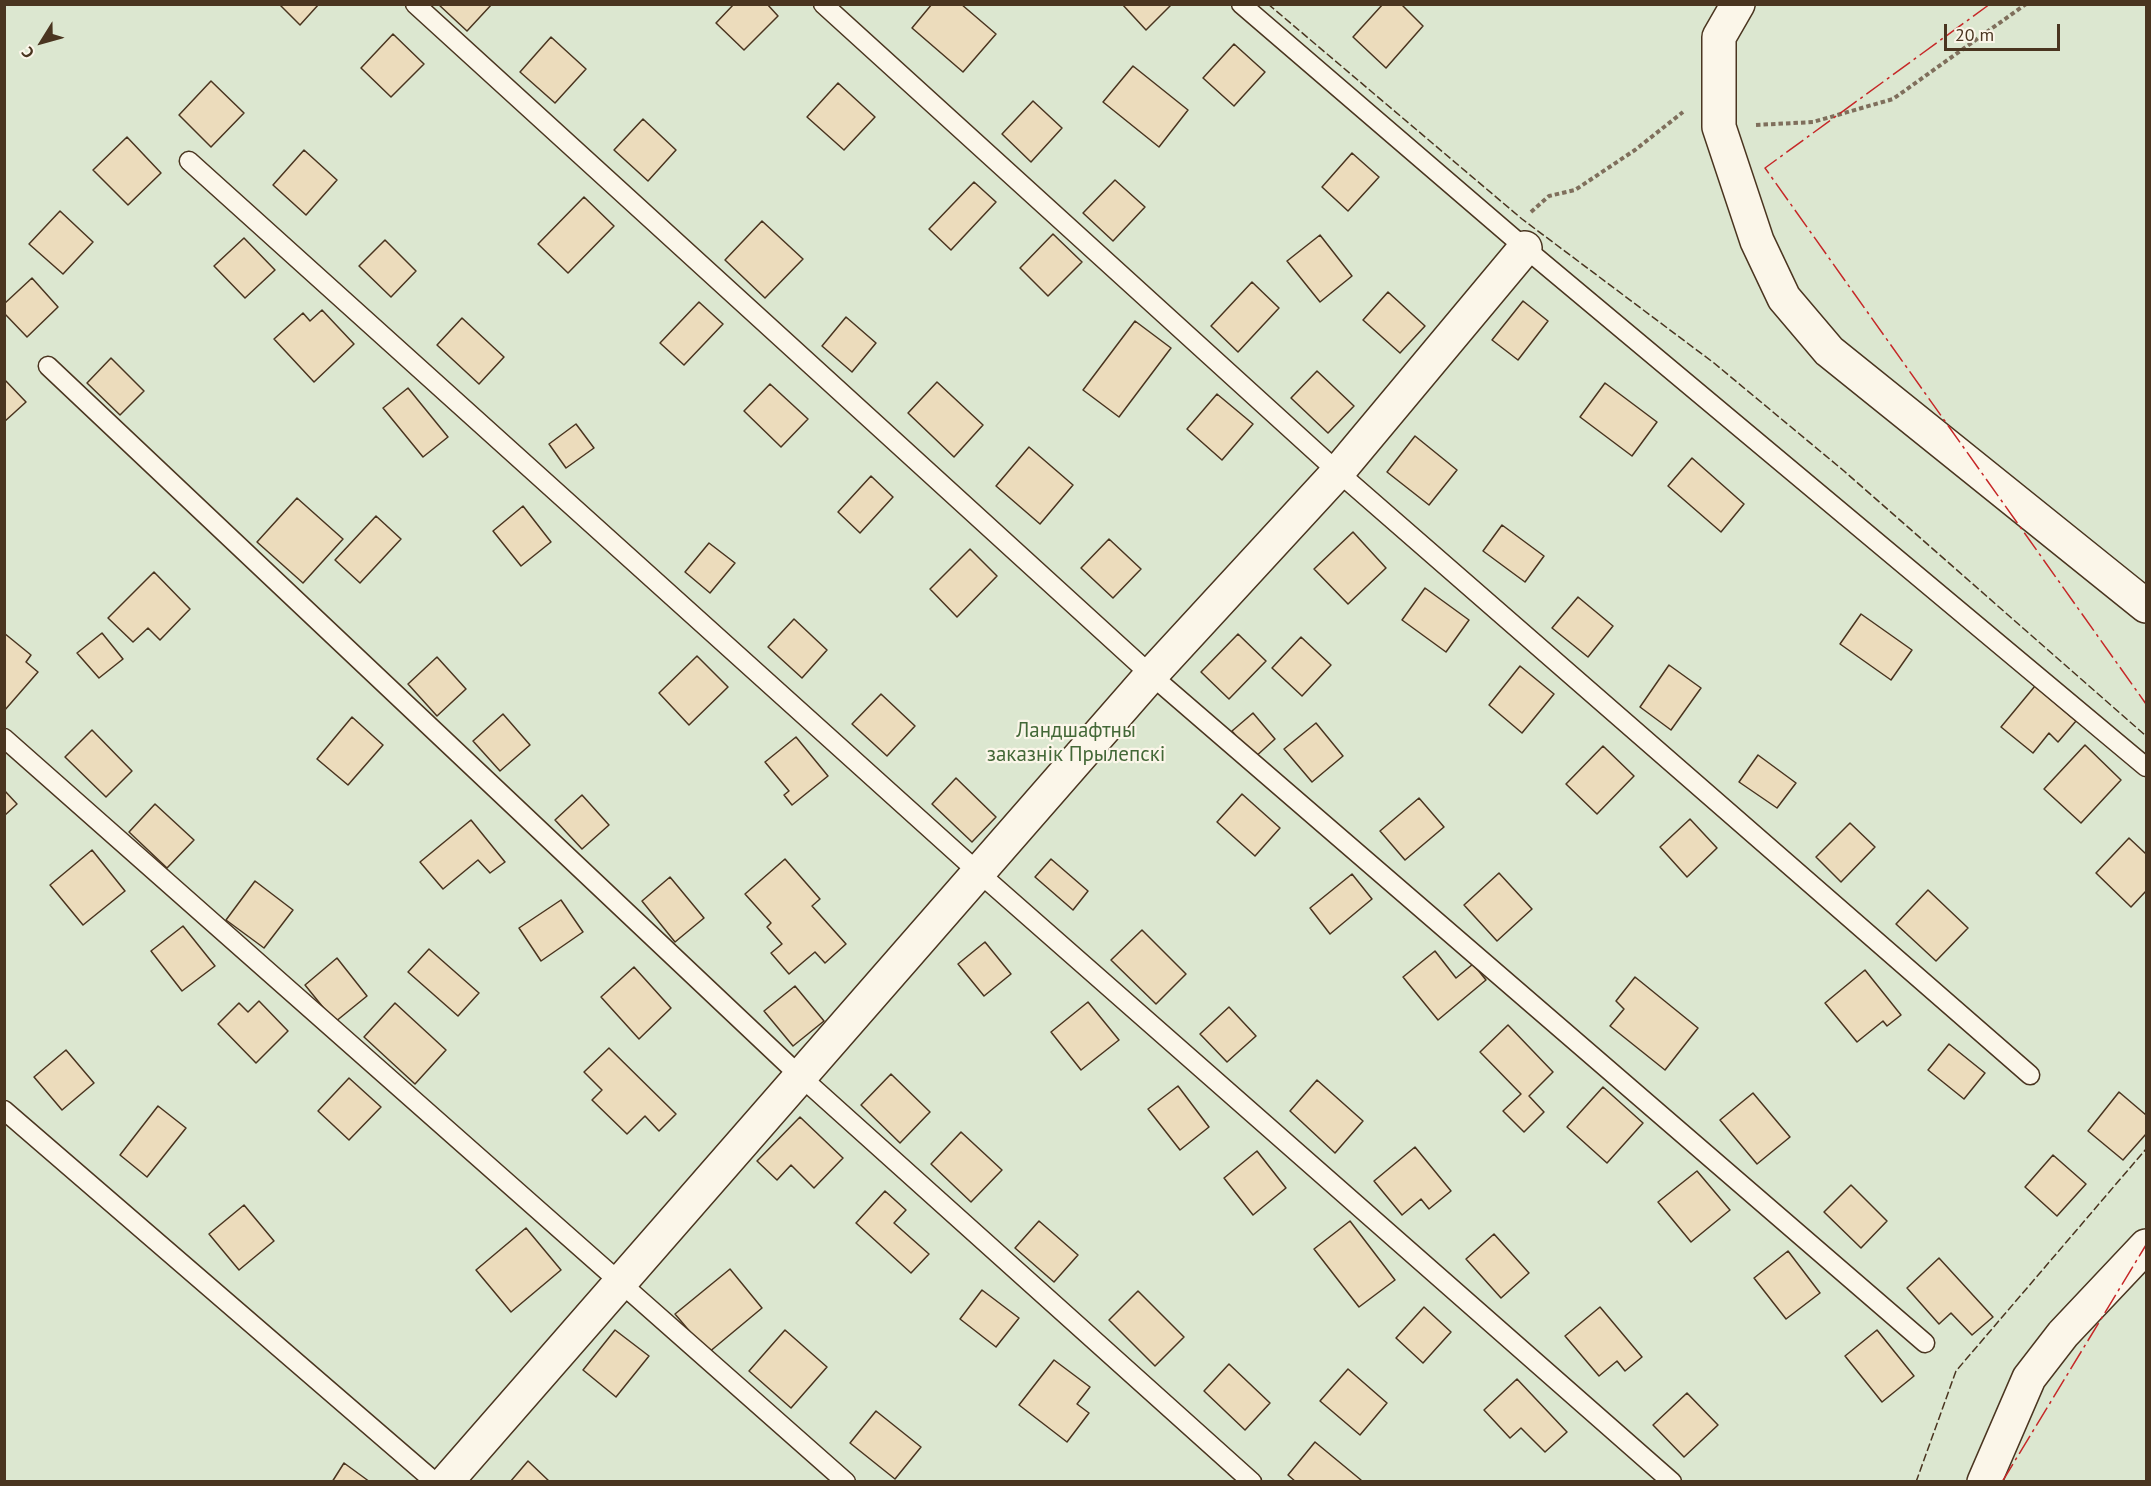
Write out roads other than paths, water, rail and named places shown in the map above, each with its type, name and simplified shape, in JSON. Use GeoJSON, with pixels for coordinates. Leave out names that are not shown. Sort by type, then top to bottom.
{"type":"FeatureCollection","features":[{"type":"Feature","properties":{"kind":"street"},"geometry":{"type":"LineString","coordinates":[[1738,4],[1719,37],[1719,127],[1757,241],[1785,298],[1828,351],[2146,606]]}},
{"type":"Feature","properties":{"kind":"street"},"geometry":{"type":"LineString","coordinates":[[446,1482],[1151,675],[1338,472],[1526,248]]}},
{"type":"Feature","properties":{"kind":"street"},"geometry":{"type":"LineString","coordinates":[[1984,1482],[2029,1378],[2063,1334],[2146,1246]]}},
{"type":"Feature","properties":{"kind":"lane"},"geometry":{"type":"LineString","coordinates":[[415,4],[1151,675],[1925,1343]]}},
{"type":"Feature","properties":{"kind":"lane"},"geometry":{"type":"LineString","coordinates":[[823,4],[1338,472],[2030,1075]]}},
{"type":"Feature","properties":{"kind":"lane"},"geometry":{"type":"LineString","coordinates":[[1241,4],[1526,248],[2146,767]]}},
{"type":"Feature","properties":{"kind":"lane"},"geometry":{"type":"LineString","coordinates":[[189,161],[978,872],[1672,1482]]}},
{"type":"Feature","properties":{"kind":"lane"},"geometry":{"type":"LineString","coordinates":[[48,366],[800,1076],[1252,1482]]}},
{"type":"Feature","properties":{"kind":"lane"},"geometry":{"type":"LineString","coordinates":[[4,738],[846,1482]]}},
{"type":"Feature","properties":{"kind":"lane"},"geometry":{"type":"LineString","coordinates":[[4,1110],[435,1482]]}},
{"type":"Feature","properties":{"kind":"park label","name":"Ландшафтны заказнік Прылепскі"},"geometry":{"type":"Point","coordinates":[1076,743]}}]}
